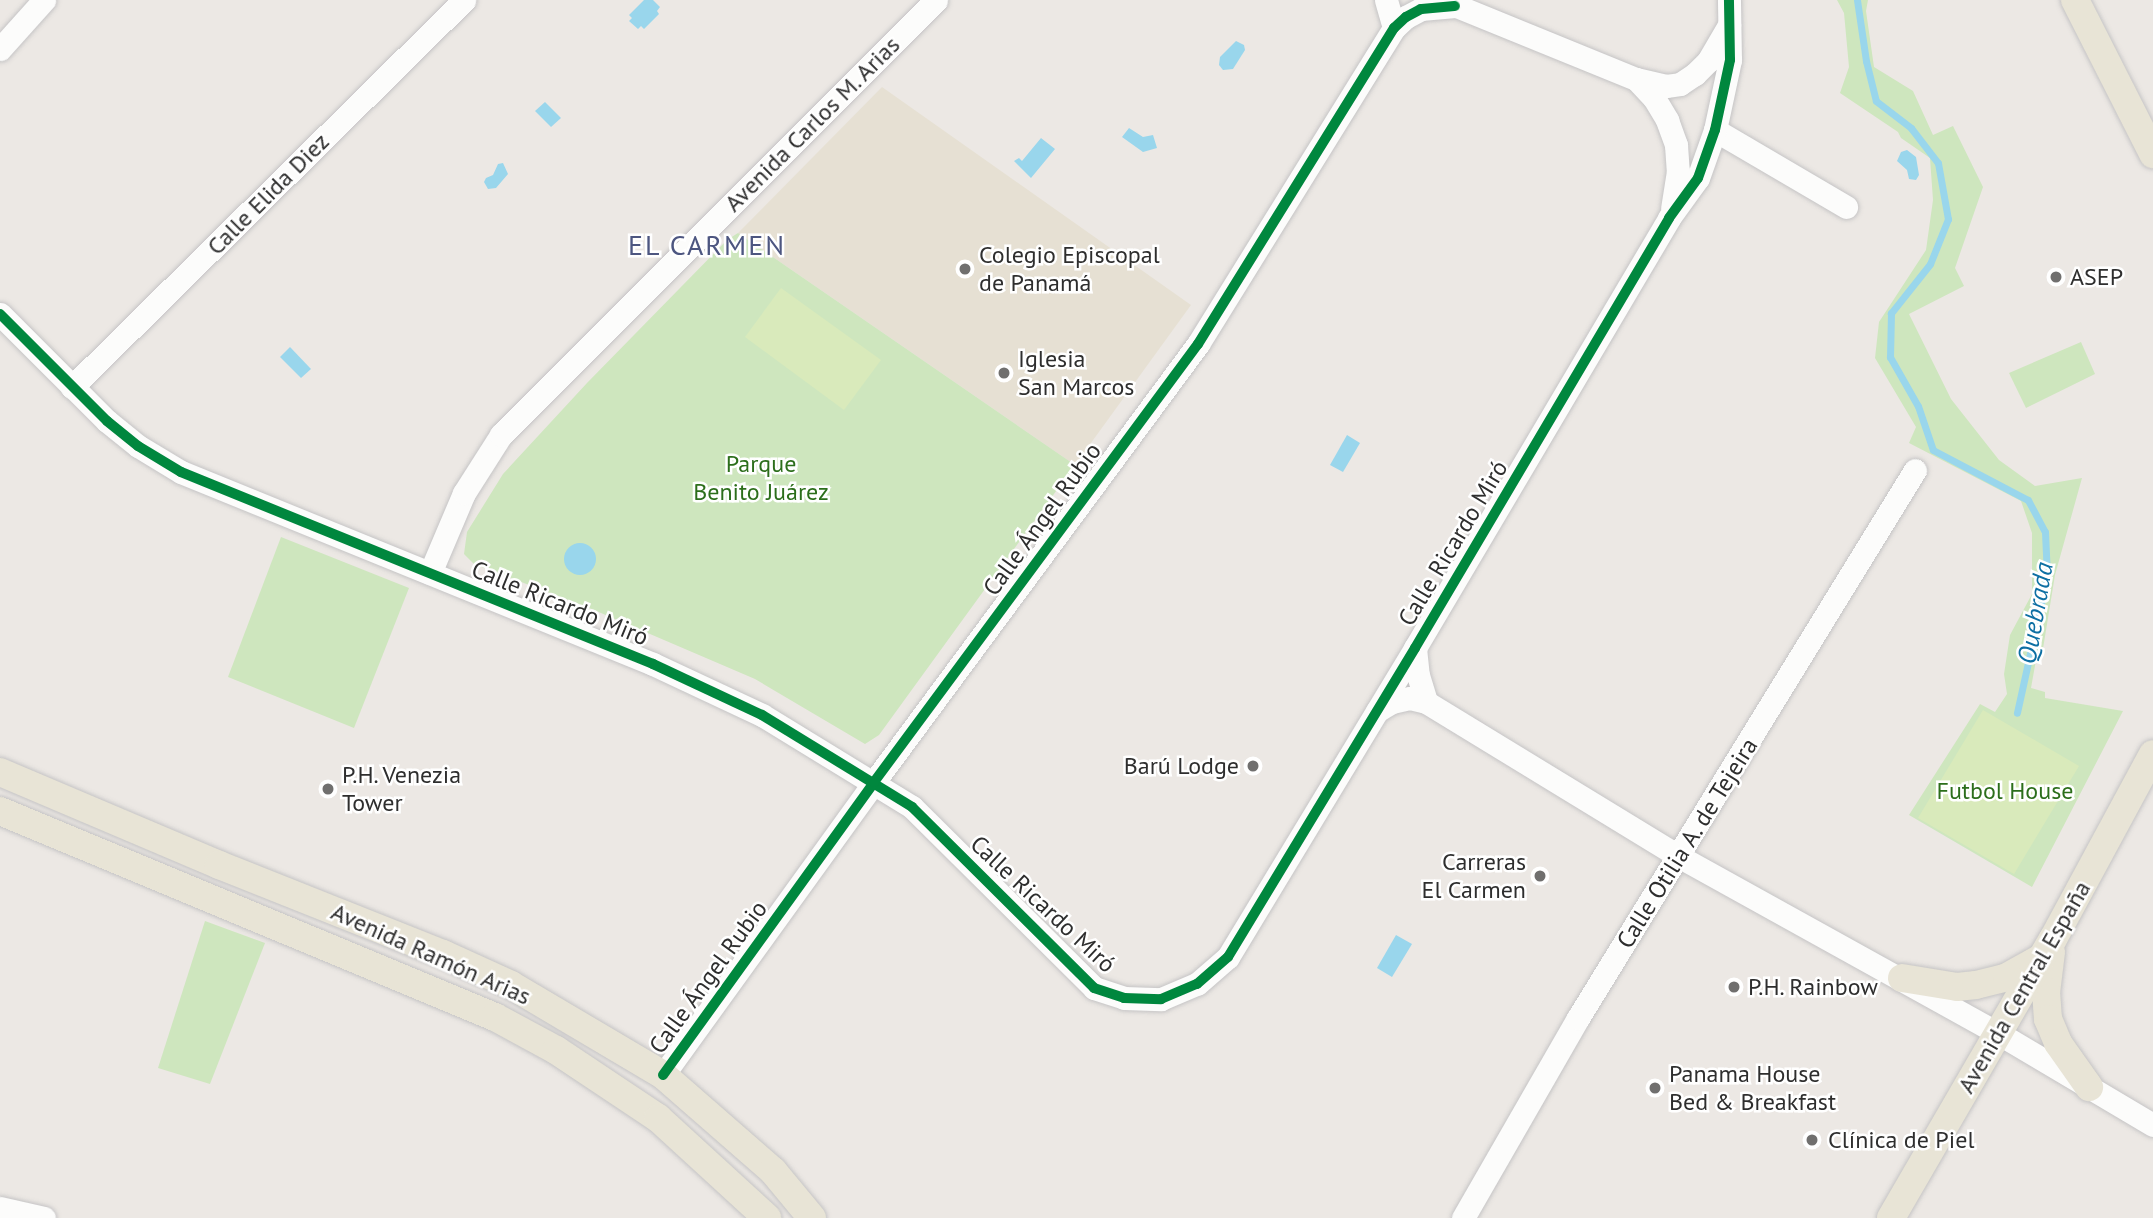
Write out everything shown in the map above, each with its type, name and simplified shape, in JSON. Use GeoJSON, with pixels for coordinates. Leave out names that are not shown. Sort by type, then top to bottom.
{"type":"FeatureCollection","features":[{"type":"Feature","properties":{"kind":"main road"},"geometry":{"type":"LineString","coordinates":[[2075,0],[2153,154]]}},
{"type":"Feature","properties":{"kind":"main road","name":"Avenida Central España"},"geometry":{"type":"LineString","coordinates":[[1891,1218],[2048,948],[2153,754]]}},
{"type":"Feature","properties":{"kind":"main road","name":"Avenida Ramón Arias"},"geometry":{"type":"LineString","coordinates":[[0,772],[219,865],[368,923],[511,985],[663,1075],[773,1171],[812,1218]]}},
{"type":"Feature","properties":{"kind":"main road","name":"Avenida Ramón Arias"},"geometry":{"type":"LineString","coordinates":[[0,811],[470,1005],[556,1050],[659,1118],[767,1218]]}},
{"type":"Feature","properties":{"kind":"main road"},"geometry":{"type":"LineString","coordinates":[[206,898],[219,865]]}},
{"type":"Feature","properties":{"kind":"main road"},"geometry":{"type":"LineString","coordinates":[[1902,978],[1956,987],[1984,984],[2007,977],[2048,948]]}},
{"type":"Feature","properties":{"kind":"main road"},"geometry":{"type":"LineString","coordinates":[[2048,948],[2048,1019],[2058,1043],[2089,1087]]}},
{"type":"Feature","properties":{"kind":"main road"},"geometry":{"type":"LineString","coordinates":[[608,1084],[643,1088],[663,1075]]}},
{"type":"Feature","properties":{"kind":"street"},"geometry":{"type":"LineString","coordinates":[[0,49],[44,0]]}},
{"type":"Feature","properties":{"kind":"street","name":"Calle Elida Diez"},"geometry":{"type":"LineString","coordinates":[[72,387],[464,0]]}},
{"type":"Feature","properties":{"kind":"street","name":"Avenida Carlos M. Arias"},"geometry":{"type":"LineString","coordinates":[[430,573],[464,493],[501,435],[936,0]]}},
{"type":"Feature","properties":{"kind":"street"},"geometry":{"type":"LineString","coordinates":[[1386,0],[1394,28]]}},
{"type":"Feature","properties":{"kind":"street","name":"Calle Ricardo Miró"},"geometry":{"type":"LineString","coordinates":[[0,314],[72,387],[138,446],[181,472],[653,664],[762,715],[912,807],[1094,988],[1124,998],[1161,999],[1197,984],[1228,957],[1415,648],[1669,218],[1698,178],[1714,130],[1730,60],[1729,0]]}},
{"type":"Feature","properties":{"kind":"street"},"geometry":{"type":"LineString","coordinates":[[1448,3],[1636,79],[1666,86],[1680,84],[1707,61],[1729,25]]}},
{"type":"Feature","properties":{"kind":"street","name":"Calle Ángel Rubio"},"geometry":{"type":"LineString","coordinates":[[663,1075],[874,782],[1198,344],[1394,28],[1406,16],[1421,9],[1448,3]]}},
{"type":"Feature","properties":{"kind":"street"},"geometry":{"type":"LineString","coordinates":[[1636,79],[1654,97],[1667,120],[1676,145],[1678,171],[1669,218]]}},
{"type":"Feature","properties":{"kind":"street"},"geometry":{"type":"LineString","coordinates":[[1714,130],[1846,207]]}},
{"type":"Feature","properties":{"kind":"street","name":"Calle Otilia A. de Tejeira"},"geometry":{"type":"LineString","coordinates":[[1463,1218],[1578,1018],[1680,857],[1915,470]]}},
{"type":"Feature","properties":{"kind":"street"},"geometry":{"type":"LineString","coordinates":[[1415,648],[1418,675],[1426,702]]}},
{"type":"Feature","properties":{"kind":"street"},"geometry":{"type":"LineString","coordinates":[[1377,711],[1392,702],[1410,698],[1426,702],[1680,857],[1902,978],[2153,1125]]}},
{"type":"Feature","properties":{"kind":"street"},"geometry":{"type":"LineString","coordinates":[[851,815],[880,805],[912,807]]}},
{"type":"Feature","properties":{"kind":"street"},"geometry":{"type":"LineString","coordinates":[[0,1208],[44,1218]]}},
{"type":"Feature","properties":{"kind":"shaded area","name":"Colegio Episcopal de Panamá"},"geometry":{"type":"Polygon","coordinates":[[[882,87],[1191,305],[1075,465],[738,233],[882,87]]]}},
{"type":"Feature","properties":{"kind":"green space"},"geometry":{"type":"Polygon","coordinates":[[[1837,0],[1868,0],[1866,11],[1874,67],[1913,91],[1933,135],[1953,126],[1983,187],[1955,268],[1964,286],[1909,314],[1951,399],[1999,460],[2035,486],[2082,478],[2055,575],[2041,661],[2036,660],[2031,688],[2045,692],[2045,698],[2123,711],[2032,887],[1909,815],[1980,704],[1995,712],[2007,694],[2004,674],[2010,635],[2032,594],[2032,533],[2021,501],[1909,443],[1916,427],[1875,358],[1879,322],[1926,250],[1933,200],[1930,158],[1901,138],[1898,132],[1840,93],[1849,67],[1844,13],[1837,0]]]}},
{"type":"Feature","properties":{"kind":"green space","name":"Parque Benito Juárez"},"geometry":{"type":"Polygon","coordinates":[[[738,233],[1075,465],[879,735],[865,744],[755,679],[587,607],[474,564],[464,554],[467,532],[503,474],[587,383],[727,240],[738,233]]]}},
{"type":"Feature","properties":{"kind":"green space"},"geometry":{"type":"Polygon","coordinates":[[[781,288],[881,360],[844,410],[745,337],[781,288]]]}},
{"type":"Feature","properties":{"kind":"green space"},"geometry":{"type":"Polygon","coordinates":[[[2081,342],[2095,374],[2026,408],[2009,373],[2081,342]]]}},
{"type":"Feature","properties":{"kind":"green space"},"geometry":{"type":"Polygon","coordinates":[[[281,537],[409,588],[354,728],[228,677],[281,537]]]}},
{"type":"Feature","properties":{"kind":"green space","name":"Futbol House"},"geometry":{"type":"Polygon","coordinates":[[[1983,710],[2079,766],[2014,874],[1918,818],[1983,710]]]}},
{"type":"Feature","properties":{"kind":"green space"},"geometry":{"type":"Polygon","coordinates":[[[205,921],[265,943],[210,1084],[158,1068],[205,921]]]}},
{"type":"Feature","properties":{"kind":"water"},"geometry":{"type":"Polygon","coordinates":[[[644,0],[653,0],[660,7],[657,11],[659,14],[644,29],[641,26],[638,29],[629,21],[632,18],[629,15],[644,0]]]}},
{"type":"Feature","properties":{"kind":"water"},"geometry":{"type":"Polygon","coordinates":[[[1236,41],[1244,45],[1245,50],[1233,69],[1223,70],[1219,65],[1220,57],[1236,41]]]}},
{"type":"Feature","properties":{"kind":"water"},"geometry":{"type":"Polygon","coordinates":[[[545,102],[561,118],[551,127],[535,111],[545,102]]]}},
{"type":"Feature","properties":{"kind":"water"},"geometry":{"type":"Polygon","coordinates":[[[1129,128],[1143,137],[1153,135],[1157,148],[1143,152],[1122,137],[1129,128]]]}},
{"type":"Feature","properties":{"kind":"water"},"geometry":{"type":"Polygon","coordinates":[[[1041,138],[1055,149],[1031,178],[1014,161],[1019,158],[1022,161],[1041,138]]]}},
{"type":"Feature","properties":{"kind":"water"},"geometry":{"type":"Polygon","coordinates":[[[1907,150],[1916,157],[1919,175],[1916,180],[1909,179],[1907,170],[1897,161],[1901,152],[1907,150]]]}},
{"type":"Feature","properties":{"kind":"water"},"geometry":{"type":"Polygon","coordinates":[[[503,163],[508,174],[496,188],[488,189],[484,182],[486,178],[493,175],[498,164],[503,163]]]}},
{"type":"Feature","properties":{"kind":"water"},"geometry":{"type":"Polygon","coordinates":[[[290,347],[311,369],[301,378],[280,357],[290,347]]]}},
{"type":"Feature","properties":{"kind":"water"},"geometry":{"type":"Polygon","coordinates":[[[1347,435],[1360,443],[1343,472],[1330,465],[1347,435]]]}},
{"type":"Feature","properties":{"kind":"water"},"geometry":{"type":"Polygon","coordinates":[[[580,543],[592,547],[596,559],[592,571],[580,575],[568,571],[564,559],[568,547],[580,543]]]}},
{"type":"Feature","properties":{"kind":"water"},"geometry":{"type":"Polygon","coordinates":[[[1396,935],[1412,944],[1392,977],[1377,968],[1396,935]]]}},
{"type":"Feature","properties":{"kind":"waterway","name":"Quebrada"},"geometry":{"type":"LineString","coordinates":[[1857,0],[1866,61],[1876,101],[1911,128],[1938,163],[1948,219],[1930,264],[1891,313],[1890,357],[1918,406],[1933,450],[2028,500],[2045,532],[2047,576],[2017,713]]}},
{"type":"Feature","properties":{"kind":"cycle path"},"geometry":{"type":"LineString","coordinates":[[0,314],[107,421],[138,446],[181,472],[653,664],[762,715],[912,807],[1094,988],[1124,998],[1161,999],[1197,984],[1228,957],[1415,648],[1669,218],[1698,178],[1715,130],[1730,60],[1729,0]]}},
{"type":"Feature","properties":{"kind":"cycle path"},"geometry":{"type":"LineString","coordinates":[[663,1075],[874,782],[1198,344],[1394,28],[1421,9],[1455,6]]}},
{"type":"Feature","properties":{"kind":"place","name":"Colegio Episcopal de Panamá"},"geometry":{"type":"Point","coordinates":[965,269]}},
{"type":"Feature","properties":{"kind":"place","name":"ASEP"},"geometry":{"type":"Point","coordinates":[2056,277]}},
{"type":"Feature","properties":{"kind":"place","name":"Iglesia San Marcos"},"geometry":{"type":"Point","coordinates":[1004,373]}},
{"type":"Feature","properties":{"kind":"place","name":"Barú Lodge"},"geometry":{"type":"Point","coordinates":[1253,766]}},
{"type":"Feature","properties":{"kind":"place","name":"P.H. Venezia Tower"},"geometry":{"type":"Point","coordinates":[328,789]}},
{"type":"Feature","properties":{"kind":"place","name":"Carreras El Carmen"},"geometry":{"type":"Point","coordinates":[1540,876]}},
{"type":"Feature","properties":{"kind":"place","name":"P.H. Rainbow"},"geometry":{"type":"Point","coordinates":[1734,987]}},
{"type":"Feature","properties":{"kind":"place","name":"Panama House Bed & Breakfast"},"geometry":{"type":"Point","coordinates":[1655,1088]}},
{"type":"Feature","properties":{"kind":"place","name":"Clínica de Piel"},"geometry":{"type":"Point","coordinates":[1812,1140]}},
{"type":"Feature","properties":{"kind":"district","name":"EL CARMEN"},"geometry":{"type":"Point","coordinates":[707,245]}}]}
